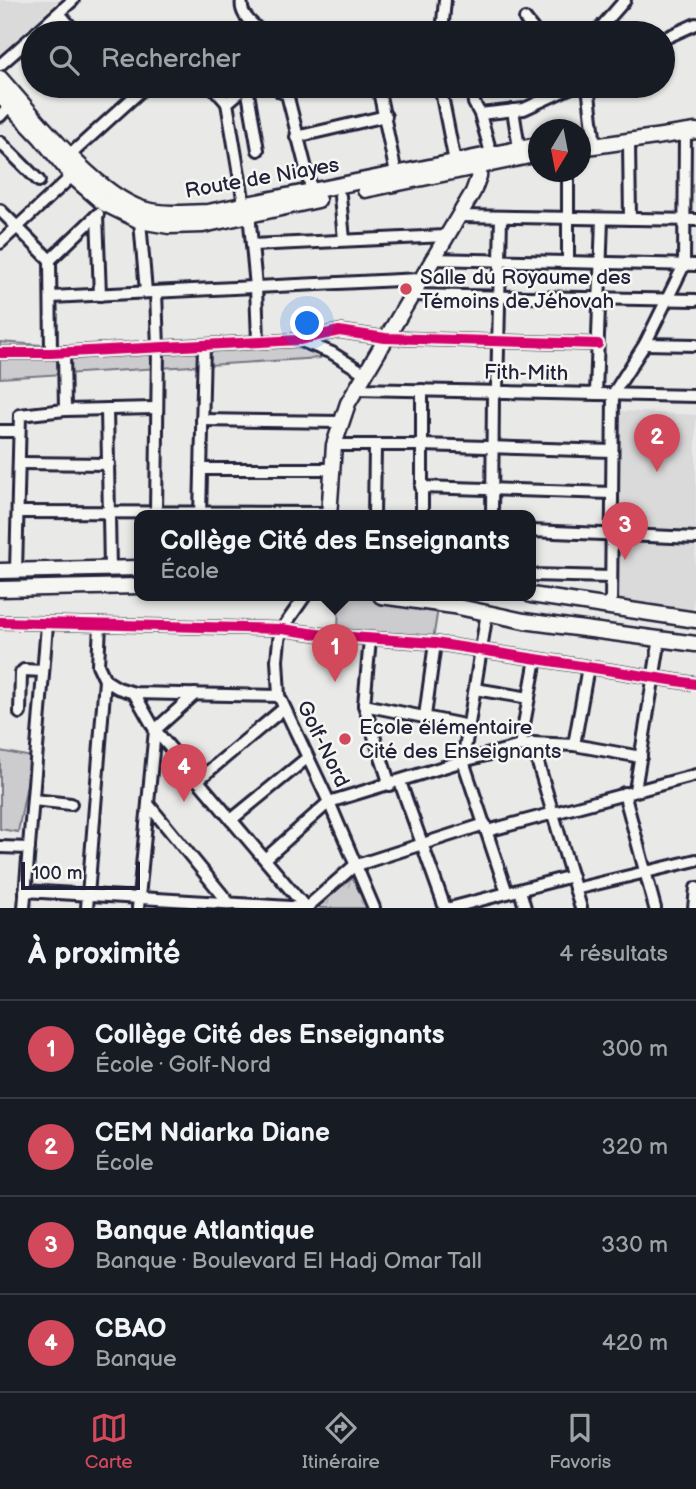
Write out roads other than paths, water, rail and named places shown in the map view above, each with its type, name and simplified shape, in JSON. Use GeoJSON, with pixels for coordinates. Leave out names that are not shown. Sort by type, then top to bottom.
{"type":"FeatureCollection","features":[{"type":"Feature","properties":{"kind":"main road","name":"Route de Niayes"},"geometry":{"type":"LineString","coordinates":[[0,78],[82,168],[113,193],[145,210],[191,213],[246,209],[340,196],[528,147]]}},
{"type":"Feature","properties":{"kind":"main road","name":"Route de Niayes"},"geometry":{"type":"LineString","coordinates":[[4,105],[100,209],[140,221],[186,226],[203,225],[246,209],[396,174],[455,162],[528,156]]}},
{"type":"Feature","properties":{"kind":"main road"},"geometry":{"type":"LineString","coordinates":[[591,137],[696,122]]}},
{"type":"Feature","properties":{"kind":"main road"},"geometry":{"type":"LineString","coordinates":[[591,147],[690,132]]}},
{"type":"Feature","properties":{"kind":"main road"},"geometry":{"type":"LineString","coordinates":[[330,510],[334,445],[355,389],[459,216],[477,181],[484,159]]}},
{"type":"Feature","properties":{"kind":"main road"},"geometry":{"type":"LineString","coordinates":[[0,571],[134,568]]}},
{"type":"Feature","properties":{"kind":"main road"},"geometry":{"type":"LineString","coordinates":[[0,589],[134,586]]}},
{"type":"Feature","properties":{"kind":"main road"},"geometry":{"type":"LineString","coordinates":[[536,596],[696,620]]}},
{"type":"Feature","properties":{"kind":"main road"},"geometry":{"type":"LineString","coordinates":[[414,601],[487,612],[524,621],[696,644]]}},
{"type":"Feature","properties":{"kind":"street"},"geometry":{"type":"LineString","coordinates":[[50,21],[74,0]]}},
{"type":"Feature","properties":{"kind":"street"},"geometry":{"type":"LineString","coordinates":[[242,0],[242,13],[250,21]]}},
{"type":"Feature","properties":{"kind":"street"},"geometry":{"type":"LineString","coordinates":[[443,21],[445,0]]}},
{"type":"Feature","properties":{"kind":"street"},"geometry":{"type":"LineString","coordinates":[[607,21],[625,0]]}},
{"type":"Feature","properties":{"kind":"street"},"geometry":{"type":"LineString","coordinates":[[59,13],[66,21]]}},
{"type":"Feature","properties":{"kind":"street"},"geometry":{"type":"LineString","coordinates":[[675,34],[696,24]]}},
{"type":"Feature","properties":{"kind":"street"},"geometry":{"type":"LineString","coordinates":[[0,65],[21,47]]}},
{"type":"Feature","properties":{"kind":"street"},"geometry":{"type":"LineString","coordinates":[[71,155],[133,98]]}},
{"type":"Feature","properties":{"kind":"street"},"geometry":{"type":"LineString","coordinates":[[223,98],[227,103],[252,245],[258,341]]}},
{"type":"Feature","properties":{"kind":"street"},"geometry":{"type":"LineString","coordinates":[[227,103],[233,98]]}},
{"type":"Feature","properties":{"kind":"street"},"geometry":{"type":"LineString","coordinates":[[249,98],[258,150]]}},
{"type":"Feature","properties":{"kind":"street"},"geometry":{"type":"LineString","coordinates":[[288,98],[312,192]]}},
{"type":"Feature","properties":{"kind":"street"},"geometry":{"type":"LineString","coordinates":[[381,98],[396,174]]}},
{"type":"Feature","properties":{"kind":"street"},"geometry":{"type":"LineString","coordinates":[[442,98],[455,162]]}},
{"type":"Feature","properties":{"kind":"street"},"geometry":{"type":"LineString","coordinates":[[473,98],[480,114],[484,159]]}},
{"type":"Feature","properties":{"kind":"street"},"geometry":{"type":"LineString","coordinates":[[480,114],[535,105],[550,98]]}},
{"type":"Feature","properties":{"kind":"street"},"geometry":{"type":"LineString","coordinates":[[587,119],[588,98]]}},
{"type":"Feature","properties":{"kind":"street"},"geometry":{"type":"LineString","coordinates":[[513,110],[519,148]]}},
{"type":"Feature","properties":{"kind":"street"},"geometry":{"type":"LineString","coordinates":[[296,137],[386,116]]}},
{"type":"Feature","properties":{"kind":"street"},"geometry":{"type":"LineString","coordinates":[[611,608],[612,394],[645,344],[684,265],[683,220],[690,132]]}},
{"type":"Feature","properties":{"kind":"street"},"geometry":{"type":"LineString","coordinates":[[0,142],[39,181]]}},
{"type":"Feature","properties":{"kind":"street"},"geometry":{"type":"LineString","coordinates":[[629,142],[630,219]]}},
{"type":"Feature","properties":{"kind":"street"},"geometry":{"type":"LineString","coordinates":[[0,243],[72,176]]}},
{"type":"Feature","properties":{"kind":"street"},"geometry":{"type":"LineString","coordinates":[[568,182],[568,262]]}},
{"type":"Feature","properties":{"kind":"street"},"geometry":{"type":"LineString","coordinates":[[340,196],[344,240]]}},
{"type":"Feature","properties":{"kind":"street"},"geometry":{"type":"LineString","coordinates":[[50,260],[100,209]]}},
{"type":"Feature","properties":{"kind":"street"},"geometry":{"type":"LineString","coordinates":[[100,209],[100,295]]}},
{"type":"Feature","properties":{"kind":"street"},"geometry":{"type":"LineString","coordinates":[[0,210],[50,260],[51,353]]}},
{"type":"Feature","properties":{"kind":"street"},"geometry":{"type":"LineString","coordinates":[[459,216],[696,220]]}},
{"type":"Feature","properties":{"kind":"street"},"geometry":{"type":"LineString","coordinates":[[492,510],[501,217]]}},
{"type":"Feature","properties":{"kind":"street"},"geometry":{"type":"LineString","coordinates":[[596,394],[602,219]]}},
{"type":"Feature","properties":{"kind":"street"},"geometry":{"type":"LineString","coordinates":[[140,221],[158,348],[156,510]]}},
{"type":"Feature","properties":{"kind":"street"},"geometry":{"type":"LineString","coordinates":[[252,245],[446,236]]}},
{"type":"Feature","properties":{"kind":"street"},"geometry":{"type":"LineString","coordinates":[[431,259],[696,265]]}},
{"type":"Feature","properties":{"kind":"street"},"geometry":{"type":"LineString","coordinates":[[51,297],[420,279]]}},
{"type":"Feature","properties":{"kind":"street"},"geometry":{"type":"LineString","coordinates":[[410,295],[696,300]]}},
{"type":"Feature","properties":{"kind":"street"},"geometry":{"type":"LineString","coordinates":[[0,353],[51,353],[299,340],[339,331],[385,338],[598,344]]}},
{"type":"Feature","properties":{"kind":"street"},"geometry":{"type":"LineString","coordinates":[[299,340],[331,353],[364,373]]}},
{"type":"Feature","properties":{"kind":"street"},"geometry":{"type":"LineString","coordinates":[[645,344],[696,345]]}},
{"type":"Feature","properties":{"kind":"street"},"geometry":{"type":"LineString","coordinates":[[200,510],[204,345]]}},
{"type":"Feature","properties":{"kind":"street"},"geometry":{"type":"LineString","coordinates":[[64,352],[65,410]]}},
{"type":"Feature","properties":{"kind":"street","name":"Fith-Mith"},"geometry":{"type":"LineString","coordinates":[[355,389],[696,396]]}},
{"type":"Feature","properties":{"kind":"street"},"geometry":{"type":"LineString","coordinates":[[422,390],[422,510]]}},
{"type":"Feature","properties":{"kind":"street"},"geometry":{"type":"LineString","coordinates":[[16,571],[19,512],[18,419],[22,413],[156,408]]}},
{"type":"Feature","properties":{"kind":"street"},"geometry":{"type":"LineString","coordinates":[[107,409],[110,569]]}},
{"type":"Feature","properties":{"kind":"street"},"geometry":{"type":"LineString","coordinates":[[202,420],[341,422]]}},
{"type":"Feature","properties":{"kind":"street"},"geometry":{"type":"LineString","coordinates":[[0,431],[19,431]]}},
{"type":"Feature","properties":{"kind":"street"},"geometry":{"type":"LineString","coordinates":[[334,445],[612,451]]}},
{"type":"Feature","properties":{"kind":"street"},"geometry":{"type":"LineString","coordinates":[[374,510],[375,446]]}},
{"type":"Feature","properties":{"kind":"street"},"geometry":{"type":"LineString","coordinates":[[19,463],[109,464]]}},
{"type":"Feature","properties":{"kind":"street"},"geometry":{"type":"LineString","coordinates":[[201,470],[331,469]]}},
{"type":"Feature","properties":{"kind":"street"},"geometry":{"type":"LineString","coordinates":[[421,487],[612,493]]}},
{"type":"Feature","properties":{"kind":"street"},"geometry":{"type":"LineString","coordinates":[[19,512],[134,512]]}},
{"type":"Feature","properties":{"kind":"street"},"geometry":{"type":"LineString","coordinates":[[536,531],[696,538]]}},
{"type":"Feature","properties":{"kind":"street"},"geometry":{"type":"LineString","coordinates":[[536,575],[611,577]]}},
{"type":"Feature","properties":{"kind":"street","name":"Golf-Nord"},"geometry":{"type":"LineString","coordinates":[[301,601],[282,629],[277,660],[279,696],[330,802],[354,866],[374,908]]}},
{"type":"Feature","properties":{"kind":"street"},"geometry":{"type":"LineString","coordinates":[[487,612],[463,761],[508,893]]}},
{"type":"Feature","properties":{"kind":"street"},"geometry":{"type":"LineString","coordinates":[[0,622],[282,629],[324,635],[435,643],[696,684]]}},
{"type":"Feature","properties":{"kind":"street"},"geometry":{"type":"LineString","coordinates":[[24,908],[47,625]]}},
{"type":"Feature","properties":{"kind":"street"},"geometry":{"type":"LineString","coordinates":[[87,908],[105,680],[98,665],[100,625]]}},
{"type":"Feature","properties":{"kind":"street"},"geometry":{"type":"LineString","coordinates":[[655,908],[630,791],[641,757],[660,638]]}},
{"type":"Feature","properties":{"kind":"street"},"geometry":{"type":"LineString","coordinates":[[370,639],[363,705],[452,908],[572,876]]}},
{"type":"Feature","properties":{"kind":"street"},"geometry":{"type":"LineString","coordinates":[[425,716],[435,643]]}},
{"type":"Feature","properties":{"kind":"street"},"geometry":{"type":"LineString","coordinates":[[520,747],[536,659]]}},
{"type":"Feature","properties":{"kind":"street"},"geometry":{"type":"LineString","coordinates":[[574,745],[588,667]]}},
{"type":"Feature","properties":{"kind":"street"},"geometry":{"type":"LineString","coordinates":[[20,713],[21,673],[24,670],[43,671]]}},
{"type":"Feature","properties":{"kind":"street"},"geometry":{"type":"LineString","coordinates":[[105,680],[134,693],[279,696]]}},
{"type":"Feature","properties":{"kind":"street"},"geometry":{"type":"LineString","coordinates":[[475,689],[528,698]]}},
{"type":"Feature","properties":{"kind":"street"},"geometry":{"type":"LineString","coordinates":[[134,693],[155,730],[306,908]]}},
{"type":"Feature","properties":{"kind":"street"},"geometry":{"type":"LineString","coordinates":[[139,903],[155,730],[195,694]]}},
{"type":"Feature","properties":{"kind":"street"},"geometry":{"type":"LineString","coordinates":[[363,705],[469,726]]}},
{"type":"Feature","properties":{"kind":"street"},"geometry":{"type":"LineString","coordinates":[[198,780],[283,709]]}},
{"type":"Feature","properties":{"kind":"street"},"geometry":{"type":"LineString","coordinates":[[265,859],[330,802],[463,761],[532,743],[574,745],[641,757]]}},
{"type":"Feature","properties":{"kind":"street"},"geometry":{"type":"LineString","coordinates":[[532,743],[581,908]]}},
{"type":"Feature","properties":{"kind":"street"},"geometry":{"type":"LineString","coordinates":[[231,820],[307,758]]}},
{"type":"Feature","properties":{"kind":"street"},"geometry":{"type":"LineString","coordinates":[[25,891],[88,894],[139,903],[229,903],[306,908],[354,866],[422,844],[696,775]]}},
{"type":"Feature","properties":{"kind":"street"},"geometry":{"type":"LineString","coordinates":[[33,800],[71,804]]}},
{"type":"Feature","properties":{"kind":"street"},"geometry":{"type":"LineString","coordinates":[[148,804],[229,903]]}},
{"type":"Feature","properties":{"kind":"street"},"geometry":{"type":"LineString","coordinates":[[0,847],[29,848]]}},
{"type":"Feature","properties":{"kind":"street"},"geometry":{"type":"LineString","coordinates":[[575,889],[645,870],[696,860]]}},
{"type":"Feature","properties":{"kind":"street"},"geometry":{"type":"LineString","coordinates":[[694,908],[696,888]]}},
{"type":"Feature","properties":{"kind":"street"},"geometry":{"type":"LineString","coordinates":[[520,890],[525,908]]}},
{"type":"Feature","properties":{"kind":"place","name":"Salle du Royaume des Témoins de Jéhovah"},"geometry":{"type":"Point","coordinates":[406,289]}},
{"type":"Feature","properties":{"kind":"place","name":"CEM Ndiarka Diane"},"geometry":{"type":"Point","coordinates":[657,472]}},
{"type":"Feature","properties":{"kind":"place","name":"Banque Atlantique"},"geometry":{"type":"Point","coordinates":[625,560]}},
{"type":"Feature","properties":{"kind":"place","name":"Collège Cité des Enseignants"},"geometry":{"type":"Point","coordinates":[335,682]}},
{"type":"Feature","properties":{"kind":"place","name":"Ecole élémentaire Cité des Enseignants"},"geometry":{"type":"Point","coordinates":[345,739]}},
{"type":"Feature","properties":{"kind":"place","name":"CBAO"},"geometry":{"type":"Point","coordinates":[184,802]}}]}
